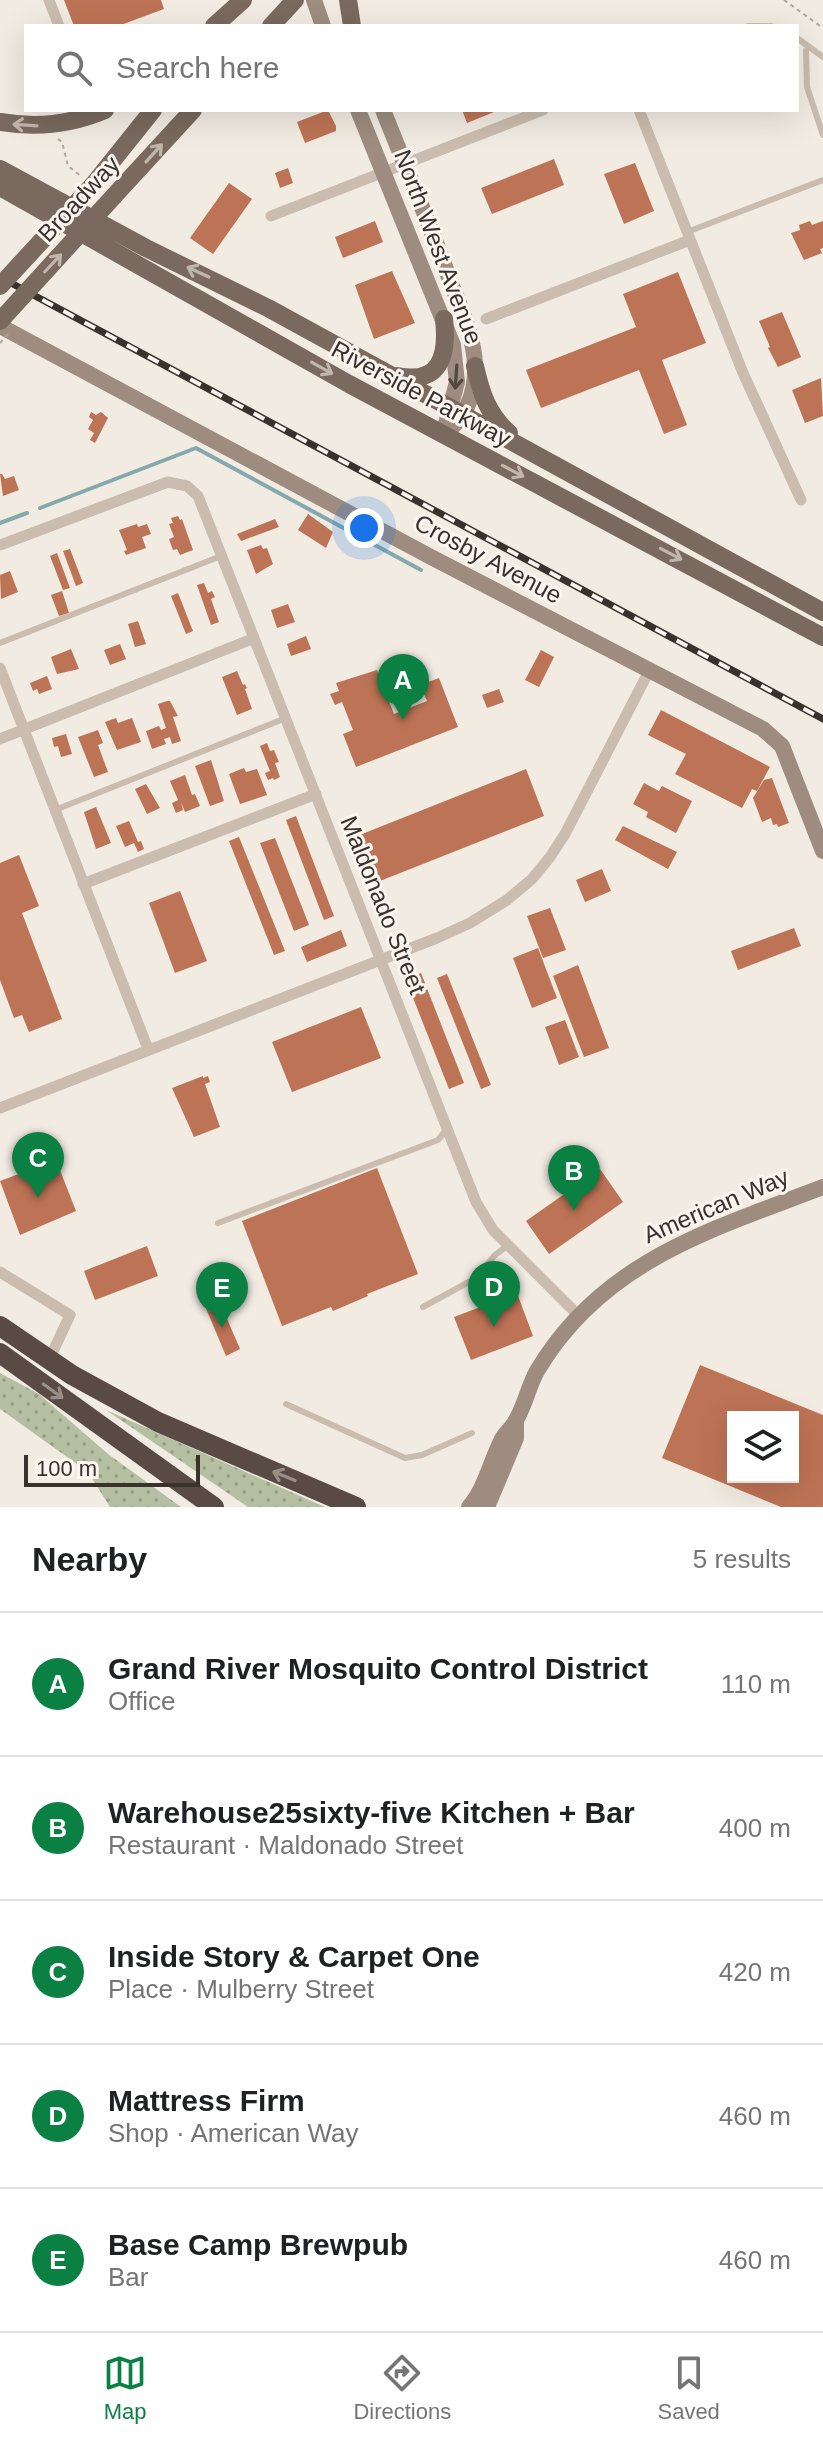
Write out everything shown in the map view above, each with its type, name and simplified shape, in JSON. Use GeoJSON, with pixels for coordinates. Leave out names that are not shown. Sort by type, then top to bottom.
{"type":"FeatureCollection","features":[{"type":"Feature","properties":{"kind":"highway"},"geometry":{"type":"LineString","coordinates":[[0,1326],[49,1360],[158,1422],[356,1507]]}},
{"type":"Feature","properties":{"kind":"highway"},"geometry":{"type":"LineString","coordinates":[[0,1353],[214,1507]]}},
{"type":"Feature","properties":{"kind":"main road"},"geometry":{"type":"LineString","coordinates":[[216,24],[245,0]]}},
{"type":"Feature","properties":{"kind":"main road"},"geometry":{"type":"LineString","coordinates":[[225,24],[245,0]]}},
{"type":"Feature","properties":{"kind":"main road"},"geometry":{"type":"LineString","coordinates":[[273,24],[295,0]]}},
{"type":"Feature","properties":{"kind":"main road"},"geometry":{"type":"LineString","coordinates":[[348,0],[351,24]]}},
{"type":"Feature","properties":{"kind":"main road"},"geometry":{"type":"LineString","coordinates":[[0,122],[41,126],[100,112]]}},
{"type":"Feature","properties":{"kind":"main road","name":"Broadway"},"geometry":{"type":"LineString","coordinates":[[0,286],[88,181],[151,112]]}},
{"type":"Feature","properties":{"kind":"main road","name":"Broadway"},"geometry":{"type":"LineString","coordinates":[[0,323],[191,112]]}},
{"type":"Feature","properties":{"kind":"main road","name":"Riverside Parkway"},"geometry":{"type":"LineString","coordinates":[[0,169],[146,248],[268,308],[823,612]]}},
{"type":"Feature","properties":{"kind":"main road","name":"Riverside Parkway"},"geometry":{"type":"LineString","coordinates":[[0,187],[443,435],[823,637]]}},
{"type":"Feature","properties":{"kind":"main road"},"geometry":{"type":"LineString","coordinates":[[390,375],[413,378],[435,370],[446,348],[444,319]]}},
{"type":"Feature","properties":{"kind":"main road"},"geometry":{"type":"LineString","coordinates":[[475,366],[482,397],[490,413],[533,453]]}},
{"type":"Feature","properties":{"kind":"street"},"geometry":{"type":"LineString","coordinates":[[49,0],[58,24]]}},
{"type":"Feature","properties":{"kind":"street"},"geometry":{"type":"LineString","coordinates":[[314,0],[322,24]]}},
{"type":"Feature","properties":{"kind":"street"},"geometry":{"type":"LineString","coordinates":[[339,0],[350,24]]}},
{"type":"Feature","properties":{"kind":"street","name":"North West Avenue"},"geometry":{"type":"LineString","coordinates":[[359,112],[453,345],[457,370],[456,411]]}},
{"type":"Feature","properties":{"kind":"street","name":"North West Avenue"},"geometry":{"type":"LineString","coordinates":[[384,112],[466,322],[475,366],[472,395],[456,411],[443,435]]}},
{"type":"Feature","properties":{"kind":"street"},"geometry":{"type":"LineString","coordinates":[[271,216],[538,112]]}},
{"type":"Feature","properties":{"kind":"street"},"geometry":{"type":"LineString","coordinates":[[640,112],[743,373],[801,500]]}},
{"type":"Feature","properties":{"kind":"street"},"geometry":{"type":"LineString","coordinates":[[486,319],[689,236]]}},
{"type":"Feature","properties":{"kind":"street","name":"Crosby Avenue"},"geometry":{"type":"LineString","coordinates":[[0,323],[429,556],[763,729],[782,746],[823,851]]}},
{"type":"Feature","properties":{"kind":"street","name":"Maldonado Street"},"geometry":{"type":"LineString","coordinates":[[0,545],[168,482],[187,486],[198,496],[476,1202],[507,1246],[578,1315]]}},
{"type":"Feature","properties":{"kind":"street"},"geometry":{"type":"LineString","coordinates":[[0,739],[252,639]]}},
{"type":"Feature","properties":{"kind":"street"},"geometry":{"type":"LineString","coordinates":[[0,668],[148,1049]]}},
{"type":"Feature","properties":{"kind":"street"},"geometry":{"type":"LineString","coordinates":[[0,1108],[381,960],[470,923],[507,900],[532,879],[565,834],[649,671]]}},
{"type":"Feature","properties":{"kind":"street"},"geometry":{"type":"LineString","coordinates":[[83,884],[316,794]]}},
{"type":"Feature","properties":{"kind":"street","name":"American Way"},"geometry":{"type":"LineString","coordinates":[[469,1507],[479,1493],[503,1437],[516,1421],[537,1372],[578,1315],[618,1281],[668,1248],[823,1187]]}},
{"type":"Feature","properties":{"kind":"street"},"geometry":{"type":"LineString","coordinates":[[0,1272],[70,1315],[49,1360]]}},
{"type":"Feature","properties":{"kind":"street","name":"American Way"},"geometry":{"type":"LineString","coordinates":[[487,1507],[516,1438],[516,1421]]}},
{"type":"Feature","properties":{"kind":"lane"},"geometry":{"type":"LineString","coordinates":[[799,40],[823,57]]}},
{"type":"Feature","properties":{"kind":"lane"},"geometry":{"type":"LineString","coordinates":[[809,47],[806,50],[807,87],[823,135]]}},
{"type":"Feature","properties":{"kind":"lane"},"geometry":{"type":"LineString","coordinates":[[689,236],[823,180]]}},
{"type":"Feature","properties":{"kind":"lane"},"geometry":{"type":"LineString","coordinates":[[0,643],[221,556]]}},
{"type":"Feature","properties":{"kind":"lane"},"geometry":{"type":"LineString","coordinates":[[55,810],[286,718]]}},
{"type":"Feature","properties":{"kind":"lane"},"geometry":{"type":"LineString","coordinates":[[218,1223],[438,1140],[447,1129]]}},
{"type":"Feature","properties":{"kind":"lane"},"geometry":{"type":"LineString","coordinates":[[423,1307],[476,1278],[507,1246]]}},
{"type":"Feature","properties":{"kind":"lane"},"geometry":{"type":"LineString","coordinates":[[286,1404],[405,1458],[422,1455],[472,1433]]}},
{"type":"Feature","properties":{"kind":"path"},"geometry":{"type":"LineString","coordinates":[[784,0],[823,28]]}},
{"type":"Feature","properties":{"kind":"path"},"geometry":{"type":"LineString","coordinates":[[62,142],[68,166],[88,181]]}},
{"type":"Feature","properties":{"kind":"green space"},"geometry":{"type":"Polygon","coordinates":[[[0,1373],[39,1394],[108,1454],[181,1507],[110,1507],[88,1472],[0,1409],[0,1373]]]}},
{"type":"Feature","properties":{"kind":"green space"},"geometry":{"type":"Polygon","coordinates":[[[106,1410],[325,1507],[248,1507],[106,1410]]]}},
{"type":"Feature","properties":{"kind":"building"},"geometry":{"type":"Polygon","coordinates":[[[64,0],[161,0],[164,9],[123,24],[73,24],[64,0]]]}},
{"type":"Feature","properties":{"kind":"building"},"geometry":{"type":"Polygon","coordinates":[[[329,112],[336,131],[305,143],[297,122],[329,112]]]}},
{"type":"Feature","properties":{"kind":"building"},"geometry":{"type":"Polygon","coordinates":[[[463,112],[494,112],[467,123],[463,112]]]}},
{"type":"Feature","properties":{"kind":"building"},"geometry":{"type":"Polygon","coordinates":[[[554,159],[564,185],[492,214],[481,188],[554,159]]]}},
{"type":"Feature","properties":{"kind":"building"},"geometry":{"type":"Polygon","coordinates":[[[635,163],[654,211],[624,224],[604,174],[635,163]]]}},
{"type":"Feature","properties":{"kind":"building"},"geometry":{"type":"Polygon","coordinates":[[[288,168],[293,183],[280,188],[275,173],[288,168]]]}},
{"type":"Feature","properties":{"kind":"building"},"geometry":{"type":"Polygon","coordinates":[[[229,183],[252,199],[213,254],[190,238],[229,183]]]}},
{"type":"Feature","properties":{"kind":"building"},"geometry":{"type":"Polygon","coordinates":[[[375,221],[383,242],[343,258],[335,237],[375,221]]]}},
{"type":"Feature","properties":{"kind":"building"},"geometry":{"type":"Polygon","coordinates":[[[810,221],[812,225],[823,221],[823,248],[820,249],[822,253],[804,260],[791,233],[800,230],[799,225],[810,221]]]}},
{"type":"Feature","properties":{"kind":"building"},"geometry":{"type":"Polygon","coordinates":[[[392,271],[415,323],[374,339],[355,285],[392,271]]]}},
{"type":"Feature","properties":{"kind":"building"},"geometry":{"type":"Polygon","coordinates":[[[678,272],[706,343],[662,360],[687,425],[664,434],[639,370],[541,408],[526,370],[636,327],[623,294],[678,272]]]}},
{"type":"Feature","properties":{"kind":"building"},"geometry":{"type":"Polygon","coordinates":[[[782,312],[801,357],[778,367],[759,321],[782,312]]]}},
{"type":"Feature","properties":{"kind":"building"},"geometry":{"type":"Polygon","coordinates":[[[821,378],[823,416],[805,423],[792,390],[821,378]]]}},
{"type":"Feature","properties":{"kind":"building"},"geometry":{"type":"Polygon","coordinates":[[[91,412],[96,415],[101,412],[108,418],[95,443],[90,440],[94,433],[88,429],[93,420],[89,417],[91,412]]]}},
{"type":"Feature","properties":{"kind":"building"},"geometry":{"type":"Polygon","coordinates":[[[0,474],[5,479],[14,476],[19,490],[3,496],[0,474]]]}},
{"type":"Feature","properties":{"kind":"building"},"geometry":{"type":"Polygon","coordinates":[[[308,514],[333,532],[326,548],[298,530],[308,514]]]}},
{"type":"Feature","properties":{"kind":"building"},"geometry":{"type":"Polygon","coordinates":[[[178,516],[182,519],[193,550],[180,555],[177,549],[173,550],[169,539],[174,537],[169,524],[173,523],[171,518],[178,516]]]}},
{"type":"Feature","properties":{"kind":"building"},"geometry":{"type":"Polygon","coordinates":[[[275,519],[279,527],[241,541],[237,534],[275,519]]]}},
{"type":"Feature","properties":{"kind":"building"},"geometry":{"type":"Polygon","coordinates":[[[137,524],[138,527],[147,524],[151,534],[142,537],[146,548],[126,555],[119,530],[137,524]]]}},
{"type":"Feature","properties":{"kind":"building"},"geometry":{"type":"Polygon","coordinates":[[[261,545],[263,549],[267,548],[273,564],[256,574],[247,550],[261,545]]]}},
{"type":"Feature","properties":{"kind":"building"},"geometry":{"type":"Polygon","coordinates":[[[70,549],[83,583],[76,586],[63,551],[70,549]]]}},
{"type":"Feature","properties":{"kind":"building"},"geometry":{"type":"Polygon","coordinates":[[[57,553],[70,588],[63,590],[50,556],[57,553]]]}},
{"type":"Feature","properties":{"kind":"building"},"geometry":{"type":"Polygon","coordinates":[[[10,571],[18,592],[1,599],[0,575],[10,571]]]}},
{"type":"Feature","properties":{"kind":"building"},"geometry":{"type":"Polygon","coordinates":[[[204,583],[208,593],[212,591],[215,597],[211,599],[219,622],[211,625],[197,585],[204,583]]]}},
{"type":"Feature","properties":{"kind":"building"},"geometry":{"type":"Polygon","coordinates":[[[62,591],[69,613],[59,616],[51,595],[62,591]]]}},
{"type":"Feature","properties":{"kind":"building"},"geometry":{"type":"Polygon","coordinates":[[[178,593],[193,631],[186,634],[171,596],[178,593]]]}},
{"type":"Feature","properties":{"kind":"building"},"geometry":{"type":"Polygon","coordinates":[[[288,604],[295,622],[277,628],[271,610],[288,604]]]}},
{"type":"Feature","properties":{"kind":"building"},"geometry":{"type":"Polygon","coordinates":[[[138,621],[146,644],[135,647],[128,624],[138,621]]]}},
{"type":"Feature","properties":{"kind":"building"},"geometry":{"type":"Polygon","coordinates":[[[306,636],[311,649],[291,656],[287,644],[306,636]]]}},
{"type":"Feature","properties":{"kind":"building"},"geometry":{"type":"Polygon","coordinates":[[[120,644],[126,659],[110,665],[104,650],[120,644]]]}},
{"type":"Feature","properties":{"kind":"building"},"geometry":{"type":"Polygon","coordinates":[[[71,649],[79,669],[57,674],[51,657],[71,649]]]}},
{"type":"Feature","properties":{"kind":"building"},"geometry":{"type":"Polygon","coordinates":[[[541,650],[554,657],[539,687],[525,680],[541,650]]]}},
{"type":"Feature","properties":{"kind":"building"},"geometry":{"type":"Polygon","coordinates":[[[377,670],[394,714],[427,701],[420,685],[439,678],[458,727],[356,767],[343,734],[353,730],[342,702],[335,705],[330,694],[339,691],[336,683],[377,670]]]}},
{"type":"Feature","properties":{"kind":"building"},"geometry":{"type":"Polygon","coordinates":[[[237,671],[247,688],[252,709],[237,715],[222,677],[237,671]]]}},
{"type":"Feature","properties":{"kind":"building"},"geometry":{"type":"Polygon","coordinates":[[[47,676],[52,689],[39,694],[37,689],[33,691],[30,683],[47,676]]]}},
{"type":"Feature","properties":{"kind":"building"},"geometry":{"type":"Polygon","coordinates":[[[499,689],[504,702],[487,708],[482,695],[499,689]]]}},
{"type":"Feature","properties":{"kind":"building"},"geometry":{"type":"Polygon","coordinates":[[[170,701],[178,716],[173,717],[181,741],[172,744],[170,737],[164,739],[166,744],[152,749],[146,731],[159,726],[161,730],[166,728],[158,704],[170,701]]]}},
{"type":"Feature","properties":{"kind":"building"},"geometry":{"type":"Polygon","coordinates":[[[661,710],[770,767],[757,791],[752,789],[742,808],[675,774],[686,754],[648,735],[661,710]]]}},
{"type":"Feature","properties":{"kind":"building"},"geometry":{"type":"Polygon","coordinates":[[[116,718],[118,723],[132,718],[141,742],[117,750],[105,722],[116,718]]]}},
{"type":"Feature","properties":{"kind":"building"},"geometry":{"type":"Polygon","coordinates":[[[98,730],[103,743],[98,745],[108,772],[94,777],[78,737],[98,730]]]}},
{"type":"Feature","properties":{"kind":"building"},"geometry":{"type":"Polygon","coordinates":[[[66,734],[72,754],[61,757],[52,738],[66,734]]]}},
{"type":"Feature","properties":{"kind":"building"},"geometry":{"type":"Polygon","coordinates":[[[267,743],[279,762],[275,763],[280,777],[274,780],[268,780],[265,773],[270,771],[260,746],[267,743]]]}},
{"type":"Feature","properties":{"kind":"building"},"geometry":{"type":"Polygon","coordinates":[[[211,760],[224,801],[210,806],[195,766],[211,760]]]}},
{"type":"Feature","properties":{"kind":"building"},"geometry":{"type":"Polygon","coordinates":[[[244,768],[246,772],[257,769],[267,795],[240,804],[229,774],[244,768]]]}},
{"type":"Feature","properties":{"kind":"building"},"geometry":{"type":"Polygon","coordinates":[[[526,769],[544,816],[375,883],[357,836],[526,769]]]}},
{"type":"Feature","properties":{"kind":"building"},"geometry":{"type":"Polygon","coordinates":[[[185,775],[192,795],[195,794],[200,806],[185,812],[181,802],[183,810],[176,813],[172,803],[178,800],[170,781],[185,775]]]}},
{"type":"Feature","properties":{"kind":"building"},"geometry":{"type":"Polygon","coordinates":[[[772,778],[789,823],[778,827],[777,824],[773,825],[771,818],[762,822],[753,798],[764,780],[772,778]]]}},
{"type":"Feature","properties":{"kind":"building"},"geometry":{"type":"Polygon","coordinates":[[[644,783],[659,791],[662,786],[692,801],[676,833],[646,817],[648,812],[633,804],[644,783]]]}},
{"type":"Feature","properties":{"kind":"building"},"geometry":{"type":"Polygon","coordinates":[[[146,784],[160,808],[147,814],[135,789],[146,784]]]}},
{"type":"Feature","properties":{"kind":"building"},"geometry":{"type":"Polygon","coordinates":[[[96,807],[111,843],[96,849],[84,812],[96,807]]]}},
{"type":"Feature","properties":{"kind":"building"},"geometry":{"type":"Polygon","coordinates":[[[296,816],[334,916],[324,920],[286,820],[296,816]]]}},
{"type":"Feature","properties":{"kind":"building"},"geometry":{"type":"Polygon","coordinates":[[[129,821],[144,849],[138,852],[134,843],[125,847],[116,826],[129,821]]]}},
{"type":"Feature","properties":{"kind":"building"},"geometry":{"type":"Polygon","coordinates":[[[623,826],[677,852],[668,869],[615,840],[623,826]]]}},
{"type":"Feature","properties":{"kind":"building"},"geometry":{"type":"Polygon","coordinates":[[[239,837],[285,951],[274,955],[229,841],[239,837]]]}},
{"type":"Feature","properties":{"kind":"building"},"geometry":{"type":"Polygon","coordinates":[[[275,838],[309,925],[294,931],[260,843],[275,838]]]}},
{"type":"Feature","properties":{"kind":"building"},"geometry":{"type":"Polygon","coordinates":[[[19,855],[39,906],[22,913],[62,1019],[29,1032],[22,1015],[14,1018],[0,980],[0,863],[19,855]]]}},
{"type":"Feature","properties":{"kind":"building"},"geometry":{"type":"Polygon","coordinates":[[[602,869],[611,891],[585,902],[576,880],[602,869]]]}},
{"type":"Feature","properties":{"kind":"building"},"geometry":{"type":"Polygon","coordinates":[[[180,891],[207,961],[175,973],[149,903],[180,891]]]}},
{"type":"Feature","properties":{"kind":"building"},"geometry":{"type":"Polygon","coordinates":[[[550,908],[566,950],[543,958],[527,916],[550,908]]]}},
{"type":"Feature","properties":{"kind":"building"},"geometry":{"type":"Polygon","coordinates":[[[794,928],[801,946],[738,970],[731,951],[794,928]]]}},
{"type":"Feature","properties":{"kind":"building"},"geometry":{"type":"Polygon","coordinates":[[[341,930],[347,946],[307,962],[301,947],[341,930]]]}},
{"type":"Feature","properties":{"kind":"building"},"geometry":{"type":"Polygon","coordinates":[[[538,948],[557,998],[532,1008],[513,958],[538,948]]]}},
{"type":"Feature","properties":{"kind":"building"},"geometry":{"type":"Polygon","coordinates":[[[578,965],[609,1048],[584,1057],[553,976],[578,965]]]}},
{"type":"Feature","properties":{"kind":"building"},"geometry":{"type":"Polygon","coordinates":[[[421,973],[464,1083],[449,1089],[406,980],[421,973]]]}},
{"type":"Feature","properties":{"kind":"building"},"geometry":{"type":"Polygon","coordinates":[[[447,974],[491,1085],[481,1089],[437,978],[447,974]]]}},
{"type":"Feature","properties":{"kind":"building"},"geometry":{"type":"Polygon","coordinates":[[[361,1007],[381,1058],[292,1092],[272,1042],[361,1007]]]}},
{"type":"Feature","properties":{"kind":"building"},"geometry":{"type":"Polygon","coordinates":[[[565,1020],[579,1057],[559,1065],[545,1027],[565,1020]]]}},
{"type":"Feature","properties":{"kind":"building"},"geometry":{"type":"Polygon","coordinates":[[[208,1076],[210,1082],[205,1084],[220,1127],[194,1137],[172,1088],[208,1076]]]}},
{"type":"Feature","properties":{"kind":"building"},"geometry":{"type":"Polygon","coordinates":[[[56,1160],[76,1211],[20,1235],[0,1181],[56,1160]]]}},
{"type":"Feature","properties":{"kind":"building"},"geometry":{"type":"Polygon","coordinates":[[[377,1168],[418,1274],[333,1311],[331,1307],[282,1326],[242,1221],[377,1168]]]}},
{"type":"Feature","properties":{"kind":"building"},"geometry":{"type":"Polygon","coordinates":[[[600,1169],[623,1202],[549,1254],[526,1221],[600,1169]]]}},
{"type":"Feature","properties":{"kind":"building"},"geometry":{"type":"Polygon","coordinates":[[[147,1246],[158,1276],[95,1300],[84,1271],[147,1246]]]}},
{"type":"Feature","properties":{"kind":"building"},"geometry":{"type":"Polygon","coordinates":[[[517,1293],[533,1336],[471,1360],[454,1317],[517,1293]]]}},
{"type":"Feature","properties":{"kind":"building"},"geometry":{"type":"Polygon","coordinates":[[[219,1300],[240,1349],[226,1356],[205,1306],[219,1300]]]}},
{"type":"Feature","properties":{"kind":"building"},"geometry":{"type":"Polygon","coordinates":[[[700,1365],[823,1415],[823,1507],[781,1507],[662,1458],[700,1365]]]}},
{"type":"Feature","properties":{"kind":"waterway"},"geometry":{"type":"LineString","coordinates":[[40,508],[196,448],[421,570]]}},
{"type":"Feature","properties":{"kind":"waterway"},"geometry":{"type":"LineString","coordinates":[[0,523],[27,513]]}},
{"type":"Feature","properties":{"kind":"railway"},"geometry":{"type":"LineString","coordinates":[[0,277],[823,719]]}},
{"type":"Feature","properties":{"kind":"place","name":"Grand River Mosquito Control District"},"geometry":{"type":"Point","coordinates":[403,720]}},
{"type":"Feature","properties":{"kind":"place","name":"Inside Story & Carpet One"},"geometry":{"type":"Point","coordinates":[38,1198]}},
{"type":"Feature","properties":{"kind":"place","name":"Warehouse25sixty-five Kitchen + Bar"},"geometry":{"type":"Point","coordinates":[574,1211]}},
{"type":"Feature","properties":{"kind":"place","name":"Mattress Firm"},"geometry":{"type":"Point","coordinates":[494,1327]}},
{"type":"Feature","properties":{"kind":"place","name":"Base Camp Brewpub"},"geometry":{"type":"Point","coordinates":[222,1328]}}]}
